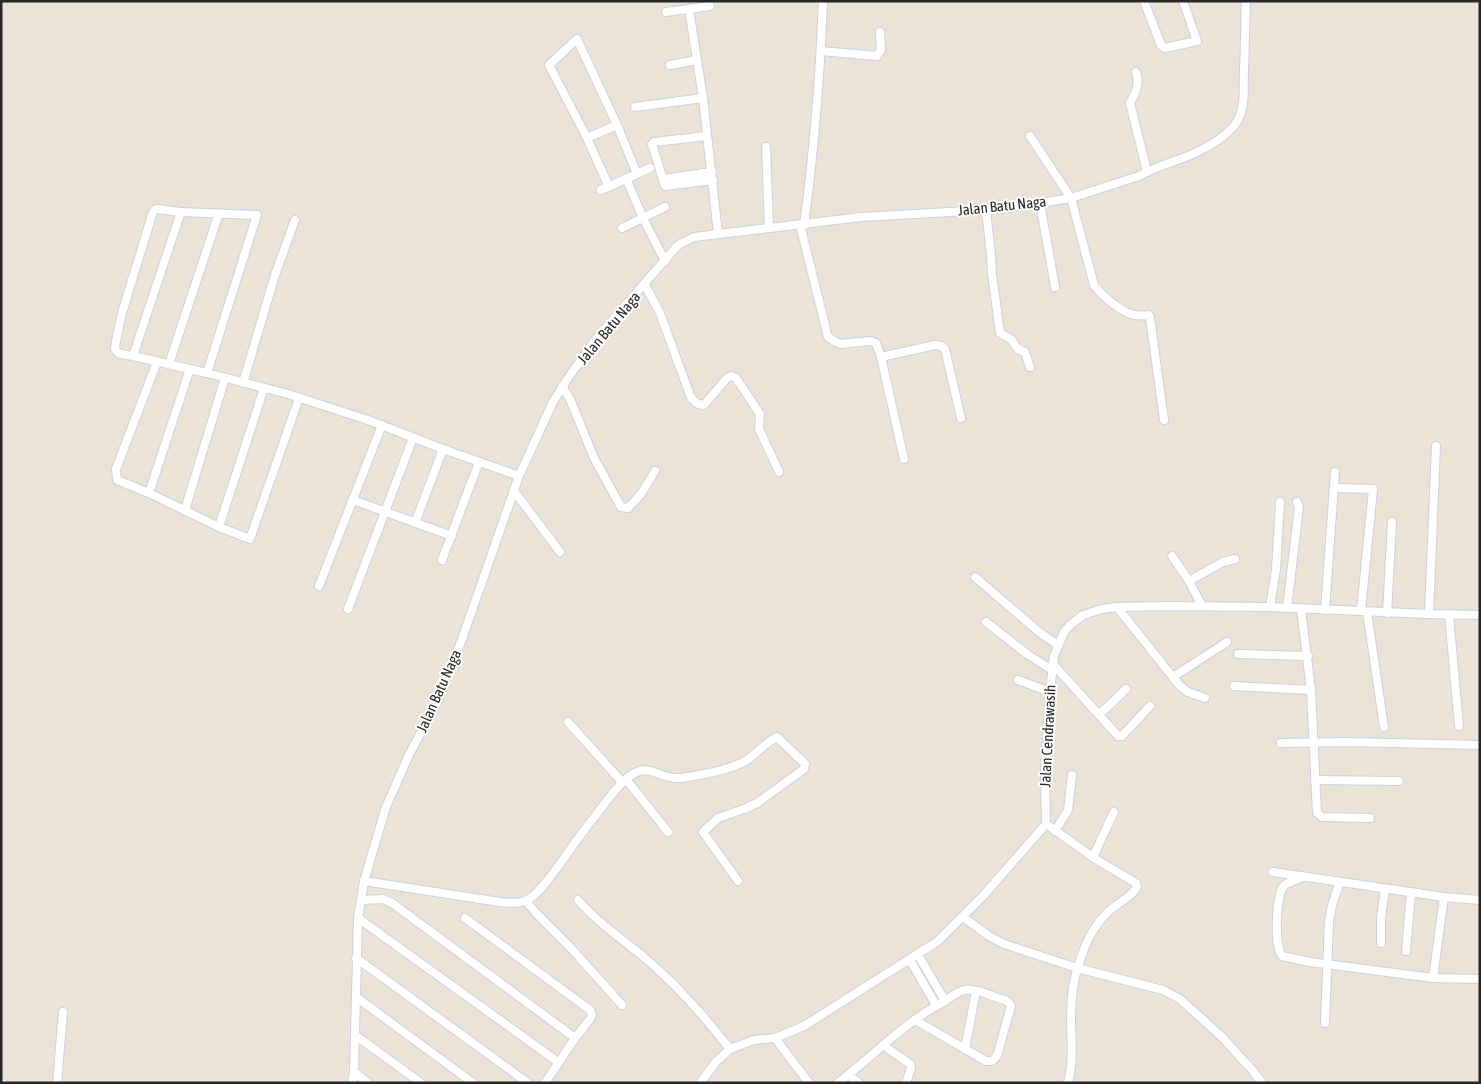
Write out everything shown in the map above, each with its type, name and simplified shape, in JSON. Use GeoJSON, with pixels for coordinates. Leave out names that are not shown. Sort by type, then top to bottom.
{"type":"FeatureCollection","features":[{"type":"Feature","properties":{"kind":"street"},"geometry":{"type":"LineString","coordinates":[[823,1],[821,51],[811,171],[802,225],[828,337],[840,344],[874,341],[876,343],[881,357],[904,459]]}},
{"type":"Feature","properties":{"kind":"street"},"geometry":{"type":"LineString","coordinates":[[1144,1],[1160,45],[1165,48],[1197,41],[1183,1]]}},
{"type":"Feature","properties":{"kind":"street","name":"Jalan Batu Naga"},"geometry":{"type":"LineString","coordinates":[[352,1083],[354,1072],[358,918],[364,881],[386,807],[409,755],[436,704],[461,642],[519,476],[537,435],[562,386],[596,339],[678,245],[694,237],[861,217],[986,210],[1071,198],[1139,176],[1147,171],[1184,159],[1202,150],[1233,127],[1240,114],[1244,96],[1246,1]]}},
{"type":"Feature","properties":{"kind":"street"},"geometry":{"type":"LineString","coordinates":[[666,12],[710,6]]}},
{"type":"Feature","properties":{"kind":"street"},"geometry":{"type":"LineString","coordinates":[[689,9],[703,98],[718,234]]}},
{"type":"Feature","properties":{"kind":"street"},"geometry":{"type":"LineString","coordinates":[[821,51],[877,56],[881,50],[880,32]]}},
{"type":"Feature","properties":{"kind":"street"},"geometry":{"type":"LineString","coordinates":[[637,174],[577,39],[550,65],[587,138],[605,188],[626,178],[637,174],[650,168]]}},
{"type":"Feature","properties":{"kind":"street"},"geometry":{"type":"LineString","coordinates":[[670,65],[697,60]]}},
{"type":"Feature","properties":{"kind":"street"},"geometry":{"type":"LineString","coordinates":[[1136,72],[1139,80],[1130,103],[1147,171]]}},
{"type":"Feature","properties":{"kind":"street"},"geometry":{"type":"LineString","coordinates":[[635,107],[703,98]]}},
{"type":"Feature","properties":{"kind":"street"},"geometry":{"type":"LineString","coordinates":[[587,138],[617,126]]}},
{"type":"Feature","properties":{"kind":"street"},"geometry":{"type":"LineString","coordinates":[[707,136],[652,142],[652,144],[662,179],[666,186],[712,176]]}},
{"type":"Feature","properties":{"kind":"street"},"geometry":{"type":"LineString","coordinates":[[1030,136],[1071,198],[1094,285],[1102,296],[1129,314],[1138,316],[1149,314],[1164,420]]}},
{"type":"Feature","properties":{"kind":"street"},"geometry":{"type":"LineString","coordinates":[[766,147],[768,228]]}},
{"type":"Feature","properties":{"kind":"street"},"geometry":{"type":"LineString","coordinates":[[626,178],[643,218],[665,261]]}},
{"type":"Feature","properties":{"kind":"street"},"geometry":{"type":"LineString","coordinates":[[1040,203],[1055,287]]}},
{"type":"Feature","properties":{"kind":"street"},"geometry":{"type":"LineString","coordinates":[[622,228],[664,207]]}},
{"type":"Feature","properties":{"kind":"street"},"geometry":{"type":"LineString","coordinates":[[207,373],[257,215],[156,209],[153,212],[122,313],[116,341],[115,349],[117,352],[207,373],[299,398],[382,425],[519,476]]}},
{"type":"Feature","properties":{"kind":"street"},"geometry":{"type":"LineString","coordinates":[[986,210],[1000,333],[1011,338],[1018,349],[1025,352],[1030,367]]}},
{"type":"Feature","properties":{"kind":"street"},"geometry":{"type":"LineString","coordinates":[[133,356],[182,212]]}},
{"type":"Feature","properties":{"kind":"street"},"geometry":{"type":"LineString","coordinates":[[169,364],[219,213]]}},
{"type":"Feature","properties":{"kind":"street"},"geometry":{"type":"LineString","coordinates":[[243,383],[275,275],[295,220]]}},
{"type":"Feature","properties":{"kind":"street"},"geometry":{"type":"LineString","coordinates":[[645,285],[660,313],[691,398],[698,404],[704,405],[727,378],[731,376],[736,378],[760,414],[759,429],[779,472]]}},
{"type":"Feature","properties":{"kind":"street"},"geometry":{"type":"LineString","coordinates":[[881,357],[935,345],[945,349],[961,418]]}},
{"type":"Feature","properties":{"kind":"street"},"geometry":{"type":"LineString","coordinates":[[157,362],[116,469],[117,480],[150,493],[218,527],[250,539],[299,398]]}},
{"type":"Feature","properties":{"kind":"street"},"geometry":{"type":"LineString","coordinates":[[150,493],[190,369]]}},
{"type":"Feature","properties":{"kind":"street"},"geometry":{"type":"LineString","coordinates":[[185,510],[225,378]]}},
{"type":"Feature","properties":{"kind":"street"},"geometry":{"type":"LineString","coordinates":[[562,386],[570,399],[594,458],[621,507],[628,508],[641,494],[655,471]]}},
{"type":"Feature","properties":{"kind":"street"},"geometry":{"type":"LineString","coordinates":[[218,527],[264,388]]}},
{"type":"Feature","properties":{"kind":"street"},"geometry":{"type":"LineString","coordinates":[[319,586],[382,425]]}},
{"type":"Feature","properties":{"kind":"street"},"geometry":{"type":"LineString","coordinates":[[348,609],[413,438]]}},
{"type":"Feature","properties":{"kind":"street"},"geometry":{"type":"LineString","coordinates":[[1429,614],[1436,446]]}},
{"type":"Feature","properties":{"kind":"street"},"geometry":{"type":"LineString","coordinates":[[415,522],[443,449]]}},
{"type":"Feature","properties":{"kind":"street"},"geometry":{"type":"LineString","coordinates":[[442,560],[479,462]]}},
{"type":"Feature","properties":{"kind":"street"},"geometry":{"type":"LineString","coordinates":[[1325,610],[1335,472]]}},
{"type":"Feature","properties":{"kind":"street"},"geometry":{"type":"LineString","coordinates":[[1334,488],[1373,489],[1364,612],[1384,727]]}},
{"type":"Feature","properties":{"kind":"street"},"geometry":{"type":"LineString","coordinates":[[514,491],[560,552]]}},
{"type":"Feature","properties":{"kind":"street"},"geometry":{"type":"LineString","coordinates":[[353,500],[452,536]]}},
{"type":"Feature","properties":{"kind":"street"},"geometry":{"type":"LineString","coordinates":[[1270,607],[1276,569],[1280,502]]}},
{"type":"Feature","properties":{"kind":"street"},"geometry":{"type":"LineString","coordinates":[[1287,608],[1299,507],[1297,502]]}},
{"type":"Feature","properties":{"kind":"street"},"geometry":{"type":"LineString","coordinates":[[1387,613],[1392,522]]}},
{"type":"Feature","properties":{"kind":"street"},"geometry":{"type":"LineString","coordinates":[[1172,556],[1189,581],[1202,606]]}},
{"type":"Feature","properties":{"kind":"street"},"geometry":{"type":"LineString","coordinates":[[1189,581],[1223,562],[1235,559]]}},
{"type":"Feature","properties":{"kind":"street"},"geometry":{"type":"LineString","coordinates":[[975,577],[1039,632],[1058,645]]}},
{"type":"Feature","properties":{"kind":"street"},"geometry":{"type":"LineString","coordinates":[[1117,606],[1180,686],[1185,691],[1205,698]]}},
{"type":"Feature","properties":{"kind":"street","name":"Jalan Cendrawasih"},"geometry":{"type":"LineString","coordinates":[[1046,824],[1044,768],[1053,667],[1058,645],[1064,632],[1075,620],[1090,612],[1117,606],[1202,606],[1480,615]]}},
{"type":"Feature","properties":{"kind":"street"},"geometry":{"type":"LineString","coordinates":[[1301,609],[1312,690],[1316,810],[1320,816],[1370,818]]}},
{"type":"Feature","properties":{"kind":"street"},"geometry":{"type":"LineString","coordinates":[[1449,614],[1459,726]]}},
{"type":"Feature","properties":{"kind":"street"},"geometry":{"type":"LineString","coordinates":[[986,622],[1027,654],[1053,667],[1116,736],[1120,736],[1150,706]]}},
{"type":"Feature","properties":{"kind":"street"},"geometry":{"type":"LineString","coordinates":[[1173,677],[1227,642]]}},
{"type":"Feature","properties":{"kind":"street"},"geometry":{"type":"LineString","coordinates":[[1238,654],[1308,656]]}},
{"type":"Feature","properties":{"kind":"street"},"geometry":{"type":"LineString","coordinates":[[1018,680],[1050,692]]}},
{"type":"Feature","properties":{"kind":"street"},"geometry":{"type":"LineString","coordinates":[[1234,686],[1312,690]]}},
{"type":"Feature","properties":{"kind":"street"},"geometry":{"type":"LineString","coordinates":[[1098,716],[1126,689]]}},
{"type":"Feature","properties":{"kind":"street"},"geometry":{"type":"LineString","coordinates":[[568,722],[624,780],[668,832]]}},
{"type":"Feature","properties":{"kind":"street"},"geometry":{"type":"LineString","coordinates":[[364,881],[500,902],[510,903],[526,900],[552,876],[624,780],[640,770],[678,778],[733,766],[750,758],[776,737],[805,764],[802,771],[757,803],[718,818],[695,837]]}},
{"type":"Feature","properties":{"kind":"street"},"geometry":{"type":"LineString","coordinates":[[1281,743],[1348,742],[1480,745]]}},
{"type":"Feature","properties":{"kind":"street"},"geometry":{"type":"LineString","coordinates":[[1055,831],[1068,810],[1072,775]]}},
{"type":"Feature","properties":{"kind":"street"},"geometry":{"type":"LineString","coordinates":[[1315,780],[1399,781]]}},
{"type":"Feature","properties":{"kind":"street"},"geometry":{"type":"LineString","coordinates":[[1093,857],[1114,812]]}},
{"type":"Feature","properties":{"kind":"street"},"geometry":{"type":"LineString","coordinates":[[700,1083],[716,1062],[730,1049],[754,1040],[775,1038],[804,1026],[938,941],[1001,877],[1046,824],[1093,857],[1136,883],[1137,886],[1135,891],[1112,908],[1100,921],[1087,942],[1077,968],[1072,1003],[1072,1059],[1068,1083]]}},
{"type":"Feature","properties":{"kind":"street"},"geometry":{"type":"LineString","coordinates":[[703,832],[738,881]]}},
{"type":"Feature","properties":{"kind":"street"},"geometry":{"type":"LineString","coordinates":[[1272,872],[1384,889],[1480,900]]}},
{"type":"Feature","properties":{"kind":"street"},"geometry":{"type":"LineString","coordinates":[[1304,878],[1287,884],[1281,891],[1276,924],[1278,951],[1285,958],[1433,978],[1480,979]]}},
{"type":"Feature","properties":{"kind":"street"},"geometry":{"type":"LineString","coordinates":[[1325,1023],[1329,921],[1340,882]]}},
{"type":"Feature","properties":{"kind":"street"},"geometry":{"type":"LineString","coordinates":[[1381,943],[1384,889]]}},
{"type":"Feature","properties":{"kind":"street"},"geometry":{"type":"LineString","coordinates":[[1406,951],[1411,892]]}},
{"type":"Feature","properties":{"kind":"street"},"geometry":{"type":"LineString","coordinates":[[1433,978],[1444,897]]}},
{"type":"Feature","properties":{"kind":"street"},"geometry":{"type":"LineString","coordinates":[[361,900],[383,899],[392,903],[575,1038]]}},
{"type":"Feature","properties":{"kind":"street"},"geometry":{"type":"LineString","coordinates":[[526,900],[622,1005]]}},
{"type":"Feature","properties":{"kind":"street"},"geometry":{"type":"LineString","coordinates":[[578,900],[600,923],[660,971],[730,1049]]}},
{"type":"Feature","properties":{"kind":"street"},"geometry":{"type":"LineString","coordinates":[[963,917],[989,936],[1004,944],[1077,968],[1163,990],[1180,999],[1222,1037],[1262,1083]]}},
{"type":"Feature","properties":{"kind":"street"},"geometry":{"type":"LineString","coordinates":[[358,918],[558,1062]]}},
{"type":"Feature","properties":{"kind":"street"},"geometry":{"type":"LineString","coordinates":[[464,918],[590,1010],[592,1015],[590,1020],[575,1038],[545,1083]]}},
{"type":"Feature","properties":{"kind":"street"},"geometry":{"type":"LineString","coordinates":[[918,955],[945,1001]]}},
{"type":"Feature","properties":{"kind":"street"},"geometry":{"type":"LineString","coordinates":[[356,958],[528,1083]]}},
{"type":"Feature","properties":{"kind":"street"},"geometry":{"type":"LineString","coordinates":[[910,960],[936,1005]]}},
{"type":"Feature","properties":{"kind":"street"},"geometry":{"type":"LineString","coordinates":[[838,1083],[915,1020],[936,1005],[964,990],[976,991],[1005,1000],[1011,1006],[997,1056],[992,1061],[986,1061],[915,1020]]}},
{"type":"Feature","properties":{"kind":"street"},"geometry":{"type":"LineString","coordinates":[[965,1049],[976,991]]}},
{"type":"Feature","properties":{"kind":"street"},"geometry":{"type":"LineString","coordinates":[[356,997],[473,1083]]}},
{"type":"Feature","properties":{"kind":"street"},"geometry":{"type":"LineString","coordinates":[[58,1083],[63,1012]]}},
{"type":"Feature","properties":{"kind":"street"},"geometry":{"type":"LineString","coordinates":[[355,1035],[421,1083]]}},
{"type":"Feature","properties":{"kind":"street"},"geometry":{"type":"LineString","coordinates":[[775,1038],[809,1083]]}},
{"type":"Feature","properties":{"kind":"street"},"geometry":{"type":"LineString","coordinates":[[883,1046],[910,1064],[911,1068],[906,1083]]}},
{"type":"Feature","properties":{"kind":"street"},"geometry":{"type":"LineString","coordinates":[[354,1072],[368,1083]]}},
{"type":"Feature","properties":{"kind":"street"},"geometry":{"type":"LineString","coordinates":[[848,1076],[859,1083]]}}]}
